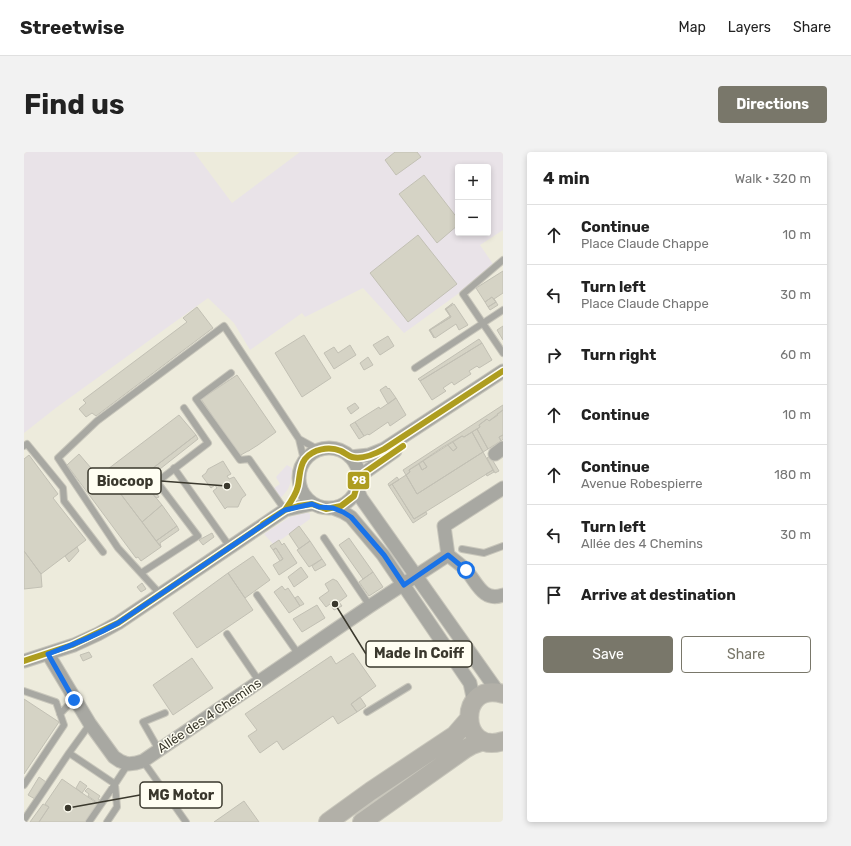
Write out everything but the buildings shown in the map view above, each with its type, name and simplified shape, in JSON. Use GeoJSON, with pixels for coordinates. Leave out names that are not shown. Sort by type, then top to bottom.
{"type":"FeatureCollection","features":[{"type":"Feature","properties":{"kind":"main road"},"geometry":{"type":"LineString","coordinates":[[500,693],[484,694],[474,702],[468,713],[468,720],[473,732],[483,741],[491,743],[503,741]]}},
{"type":"Feature","properties":{"kind":"main road"},"geometry":{"type":"LineString","coordinates":[[328,822],[454,735],[468,720]]}},
{"type":"Feature","properties":{"kind":"main road"},"geometry":{"type":"LineString","coordinates":[[362,822],[465,749],[483,741]]}},
{"type":"Feature","properties":{"kind":"street"},"geometry":{"type":"LineString","coordinates":[[350,457],[369,455],[384,449],[503,371]]}},
{"type":"Feature","properties":{"kind":"street"},"geometry":{"type":"LineString","coordinates":[[333,508],[348,502],[354,496],[364,473],[503,382]]}},
{"type":"Feature","properties":{"kind":"street"},"geometry":{"type":"LineString","coordinates":[[24,661],[74,645],[118,623],[162,595],[285,510],[292,500],[298,483],[299,471],[304,460],[313,452],[327,448],[343,452],[350,457],[357,467],[361,498],[500,693]]}},
{"type":"Feature","properties":{"kind":"street"},"geometry":{"type":"LineString","coordinates":[[298,483],[303,495],[312,504],[319,507],[333,508],[343,512],[357,522],[384,555],[470,683],[474,702]]}},
{"type":"Feature","properties":{"kind":"street"},"geometry":{"type":"LineString","coordinates":[[503,488],[444,526],[448,555],[466,570],[479,588],[487,594],[498,597],[503,595]]}},
{"type":"Feature","properties":{"kind":"street"},"geometry":{"type":"LineString","coordinates":[[285,510],[312,504]]}},
{"type":"Feature","properties":{"kind":"street","name":"Allée des 4 Chemins"},"geometry":{"type":"LineString","coordinates":[[128,764],[143,761],[259,681],[299,656],[370,606],[448,555]]}},
{"type":"Feature","properties":{"kind":"street"},"geometry":{"type":"LineString","coordinates":[[48,654],[74,700],[90,724],[114,757],[128,764]]}},
{"type":"Feature","properties":{"kind":"lane"},"geometry":{"type":"LineString","coordinates":[[503,260],[463,294],[503,353]]}},
{"type":"Feature","properties":{"kind":"lane"},"geometry":{"type":"LineString","coordinates":[[415,368],[503,310]]}},
{"type":"Feature","properties":{"kind":"lane"},"geometry":{"type":"LineString","coordinates":[[162,595],[118,548],[58,458],[97,421],[224,326],[299,439],[304,460]]}},
{"type":"Feature","properties":{"kind":"lane"},"geometry":{"type":"LineString","coordinates":[[231,373],[196,399],[240,460],[249,459],[285,510]]}},
{"type":"Feature","properties":{"kind":"lane"},"geometry":{"type":"LineString","coordinates":[[141,573],[198,536],[157,482],[208,443],[184,408]]}},
{"type":"Feature","properties":{"kind":"lane"},"geometry":{"type":"LineString","coordinates":[[299,439],[319,450]]}},
{"type":"Feature","properties":{"kind":"lane"},"geometry":{"type":"LineString","coordinates":[[24,446],[27,444],[63,488],[64,501],[103,552]]}},
{"type":"Feature","properties":{"kind":"lane"},"geometry":{"type":"LineString","coordinates":[[174,468],[230,547]]}},
{"type":"Feature","properties":{"kind":"lane"},"geometry":{"type":"LineString","coordinates":[[324,538],[370,606]]}},
{"type":"Feature","properties":{"kind":"lane"},"geometry":{"type":"LineString","coordinates":[[462,549],[484,553],[503,546]]}},
{"type":"Feature","properties":{"kind":"lane"},"geometry":{"type":"LineString","coordinates":[[257,595],[299,656]]}},
{"type":"Feature","properties":{"kind":"lane"},"geometry":{"type":"LineString","coordinates":[[227,634],[259,681]]}},
{"type":"Feature","properties":{"kind":"lane"},"geometry":{"type":"LineString","coordinates":[[367,712],[408,687]]}},
{"type":"Feature","properties":{"kind":"lane"},"geometry":{"type":"LineString","coordinates":[[24,692],[56,702],[64,725],[24,785]]}},
{"type":"Feature","properties":{"kind":"lane"},"geometry":{"type":"LineString","coordinates":[[60,714],[74,700]]}},
{"type":"Feature","properties":{"kind":"lane"},"geometry":{"type":"LineString","coordinates":[[159,750],[143,722],[165,713]]}},
{"type":"Feature","properties":{"kind":"lane"},"geometry":{"type":"LineString","coordinates":[[24,820],[90,724]]}},
{"type":"Feature","properties":{"kind":"lane"},"geometry":{"type":"LineString","coordinates":[[69,753],[115,784]]}},
{"type":"Feature","properties":{"kind":"lane"},"geometry":{"type":"LineString","coordinates":[[143,761],[186,822]]}},
{"type":"Feature","properties":{"kind":"lane"},"geometry":{"type":"LineString","coordinates":[[89,822],[128,764]]}},
{"type":"Feature","properties":{"kind":"lane"},"geometry":{"type":"LineString","coordinates":[[107,822],[117,807],[115,784]]}},
{"type":"Feature","properties":{"kind":"shaded area"},"geometry":{"type":"Polygon","coordinates":[[[24,152],[194,152],[232,203],[300,152],[503,152],[503,230],[480,245],[495,267],[404,333],[363,288],[305,317],[302,313],[250,350],[234,323],[208,298],[57,407],[24,433],[24,152]]]}},
{"type":"Feature","properties":{"kind":"shaded area"},"geometry":{"type":"Polygon","coordinates":[[[287,465],[292,468],[291,482],[286,492],[279,499],[274,488],[280,484],[276,477],[287,465]]]}},
{"type":"Feature","properties":{"kind":"shaded area"},"geometry":{"type":"Polygon","coordinates":[[[307,512],[310,514],[310,519],[273,544],[264,534],[290,517],[307,512]]]}},
{"type":"Feature","properties":{"kind":"transit line","name":"98"},"geometry":{"type":"LineString","coordinates":[[24,661],[72,645],[118,623],[285,510],[293,499],[297,489],[303,462],[312,453],[322,449],[336,449],[356,458],[373,455],[503,371]]}},
{"type":"Feature","properties":{"kind":"transit line","name":"98"},"geometry":{"type":"LineString","coordinates":[[263,524],[285,510],[298,506],[312,504],[326,509],[341,506],[354,496],[359,479],[364,473],[403,446]]}},
{"type":"Feature","properties":{"kind":"place","name":"Biocoop"},"geometry":{"type":"Point","coordinates":[227,486]}},
{"type":"Feature","properties":{"kind":"place","name":"Made In Coiff"},"geometry":{"type":"Point","coordinates":[335,604]}},
{"type":"Feature","properties":{"kind":"place","name":"MG Motor"},"geometry":{"type":"Point","coordinates":[68,808]}},
{"type":"Feature","properties":{"kind":"route"},"geometry":{"type":"LineString","coordinates":[[74,700],[48,654],[74,645],[118,623],[162,595],[285,510],[312,504],[326,509],[333,508],[351,517],[357,522],[384,555],[404,585],[448,555],[466,570]]}}]}
